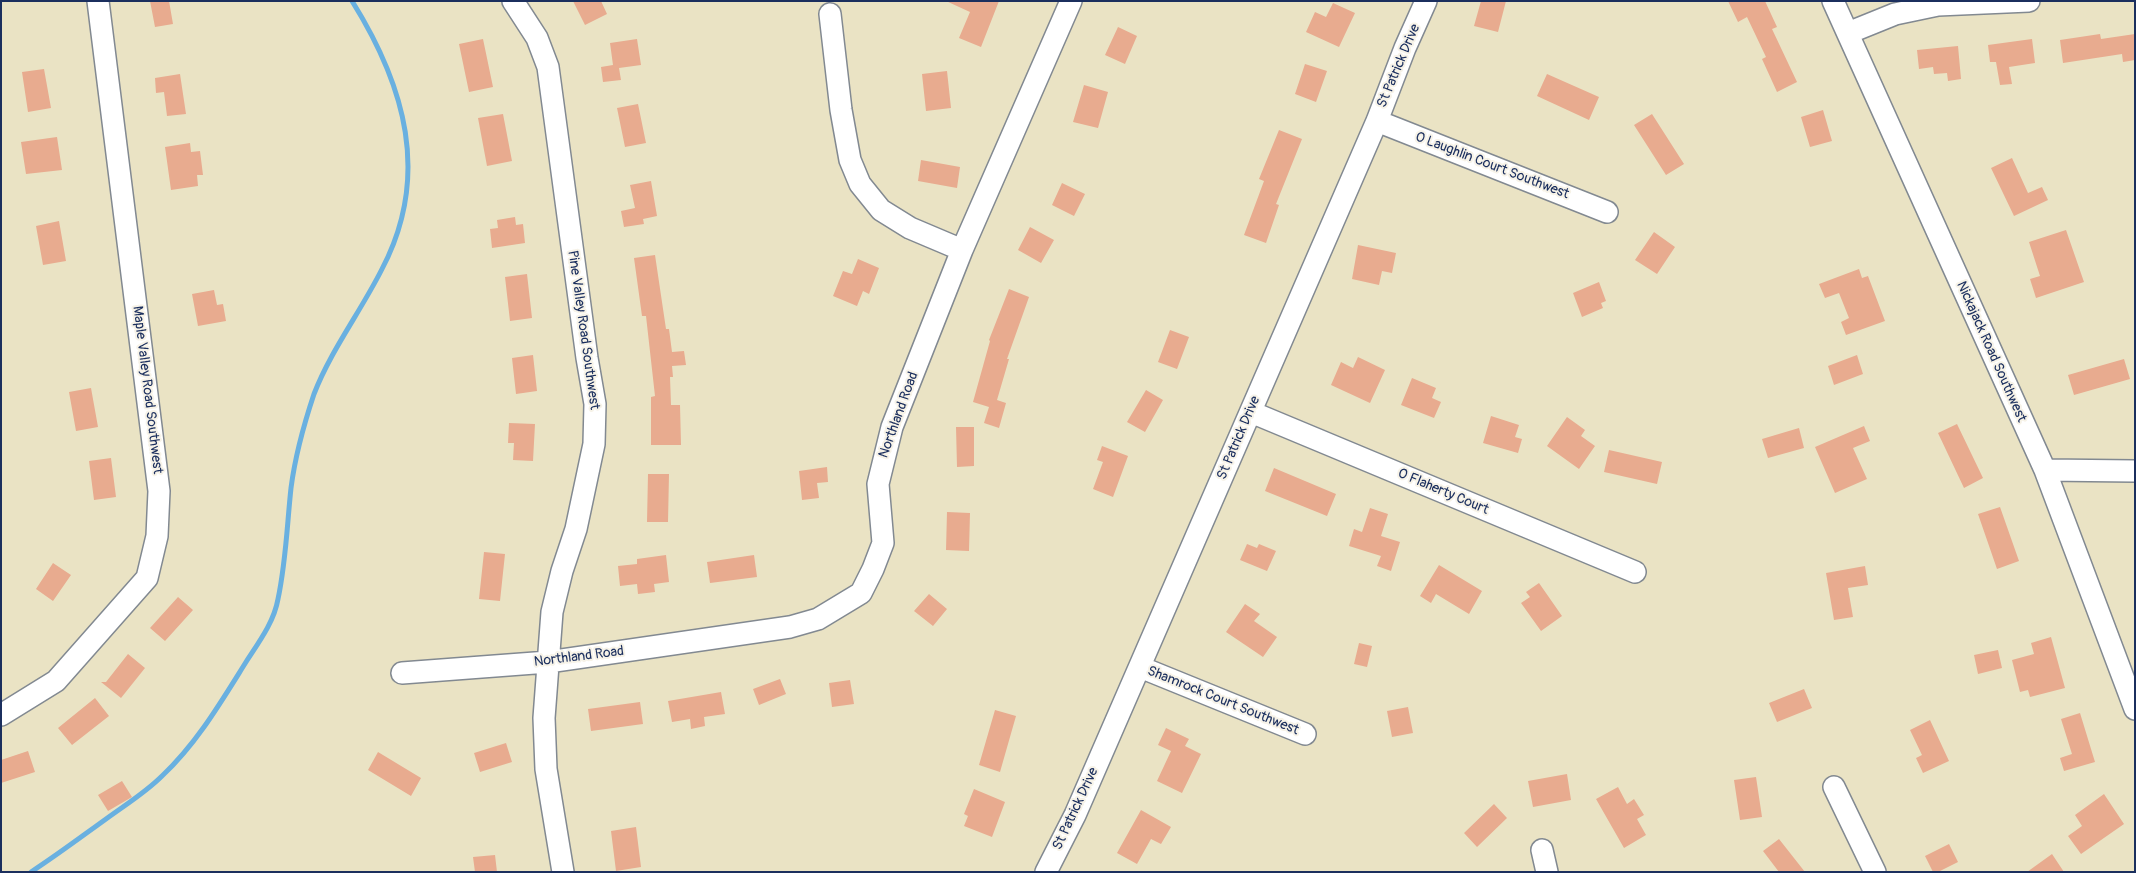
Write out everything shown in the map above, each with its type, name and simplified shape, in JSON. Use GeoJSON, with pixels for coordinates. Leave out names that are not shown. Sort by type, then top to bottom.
{"type":"FeatureCollection","features":[{"type":"Feature","properties":{"kind":"street","name":"Maple Valley Road Southwest"},"geometry":{"type":"LineString","coordinates":[[1,715],[56,681],[136,590],[146,578],[157,536],[159,491],[98,1]]}},
{"type":"Feature","properties":{"kind":"street","name":"Pine Valley Road Southwest"},"geometry":{"type":"LineString","coordinates":[[513,1],[537,38],[548,67],[587,358],[595,404],[594,444],[576,529],[562,571],[552,612],[544,718],[546,769],[564,872]]}},
{"type":"Feature","properties":{"kind":"street","name":"Northland Road"},"geometry":{"type":"LineString","coordinates":[[402,672],[548,662],[790,627],[818,619],[861,593],[883,543],[878,484],[892,426],[962,250],[1071,1]]}},
{"type":"Feature","properties":{"kind":"street","name":"St Patrick Drive"},"geometry":{"type":"LineString","coordinates":[[1046,872],[1075,815],[1140,667],[1426,1]]}},
{"type":"Feature","properties":{"kind":"street","name":"Nickajack Road Southwest"},"geometry":{"type":"LineString","coordinates":[[1833,1],[2045,470],[2135,708]]}},
{"type":"Feature","properties":{"kind":"street"},"geometry":{"type":"LineString","coordinates":[[1848,33],[1894,14],[1938,5],[2029,1]]}},
{"type":"Feature","properties":{"kind":"street"},"geometry":{"type":"LineString","coordinates":[[830,14],[844,127],[850,160],[860,184],[881,210],[910,228],[962,250]]}},
{"type":"Feature","properties":{"kind":"street","name":"O Laughlin Court Southwest"},"geometry":{"type":"LineString","coordinates":[[1376,121],[1607,212]]}},
{"type":"Feature","properties":{"kind":"street","name":"O Flaherty Court"},"geometry":{"type":"LineString","coordinates":[[1251,412],[1635,572]]}},
{"type":"Feature","properties":{"kind":"street"},"geometry":{"type":"LineString","coordinates":[[2045,470],[2135,471]]}},
{"type":"Feature","properties":{"kind":"street","name":"Shamrock Court Southwest"},"geometry":{"type":"LineString","coordinates":[[1140,667],[1305,734]]}},
{"type":"Feature","properties":{"kind":"street"},"geometry":{"type":"LineString","coordinates":[[1834,787],[1875,872]]}},
{"type":"Feature","properties":{"kind":"street"},"geometry":{"type":"LineString","coordinates":[[1542,850],[1547,872]]}},
{"type":"Feature","properties":{"kind":"building"},"geometry":{"type":"Polygon","coordinates":[[[150,1],[169,1],[173,24],[155,27],[150,1]]]}},
{"type":"Feature","properties":{"kind":"building"},"geometry":{"type":"Polygon","coordinates":[[[573,1],[601,1],[607,14],[585,25],[573,1]]]}},
{"type":"Feature","properties":{"kind":"building"},"geometry":{"type":"Polygon","coordinates":[[[946,1],[999,1],[981,47],[959,38],[970,12],[946,1]]]}},
{"type":"Feature","properties":{"kind":"building"},"geometry":{"type":"Polygon","coordinates":[[[1481,1],[1506,1],[1498,32],[1474,26],[1481,1]]]}},
{"type":"Feature","properties":{"kind":"building"},"geometry":{"type":"Polygon","coordinates":[[[1728,1],[1765,1],[1777,27],[1772,29],[1797,82],[1777,92],[1762,59],[1766,57],[1747,17],[1738,22],[1728,1]]]}},
{"type":"Feature","properties":{"kind":"building"},"geometry":{"type":"Polygon","coordinates":[[[1333,3],[1355,13],[1339,47],[1306,32],[1315,12],[1326,17],[1333,3]]]}},
{"type":"Feature","properties":{"kind":"building"},"geometry":{"type":"Polygon","coordinates":[[[1118,27],[1137,36],[1125,64],[1105,55],[1118,27]]]}},
{"type":"Feature","properties":{"kind":"building"},"geometry":{"type":"Polygon","coordinates":[[[2100,34],[2101,39],[2135,34],[2135,60],[2123,62],[2122,54],[2063,63],[2060,40],[2100,34]]]}},
{"type":"Feature","properties":{"kind":"building"},"geometry":{"type":"Polygon","coordinates":[[[483,39],[493,87],[469,92],[459,44],[483,39]]]}},
{"type":"Feature","properties":{"kind":"building"},"geometry":{"type":"Polygon","coordinates":[[[637,39],[641,65],[619,68],[621,80],[603,82],[601,67],[613,65],[610,43],[637,39]]]}},
{"type":"Feature","properties":{"kind":"building"},"geometry":{"type":"Polygon","coordinates":[[[2032,39],[2035,63],[2009,67],[2012,84],[2000,85],[1996,62],[1990,62],[1988,45],[2032,39]]]}},
{"type":"Feature","properties":{"kind":"building"},"geometry":{"type":"Polygon","coordinates":[[[1958,46],[1961,79],[1948,81],[1947,73],[1934,74],[1933,67],[1919,69],[1917,50],[1958,46]]]}},
{"type":"Feature","properties":{"kind":"building"},"geometry":{"type":"Polygon","coordinates":[[[1305,64],[1327,71],[1316,102],[1295,94],[1305,64]]]}},
{"type":"Feature","properties":{"kind":"building"},"geometry":{"type":"Polygon","coordinates":[[[44,69],[51,108],[28,112],[22,72],[44,69]]]}},
{"type":"Feature","properties":{"kind":"building"},"geometry":{"type":"Polygon","coordinates":[[[947,71],[951,108],[926,111],[922,74],[947,71]]]}},
{"type":"Feature","properties":{"kind":"building"},"geometry":{"type":"Polygon","coordinates":[[[180,74],[186,114],[167,116],[164,92],[156,93],[155,78],[180,74]]]}},
{"type":"Feature","properties":{"kind":"building"},"geometry":{"type":"Polygon","coordinates":[[[1547,74],[1599,97],[1589,120],[1537,96],[1547,74]]]}},
{"type":"Feature","properties":{"kind":"building"},"geometry":{"type":"Polygon","coordinates":[[[1084,85],[1108,92],[1098,128],[1073,122],[1084,85]]]}},
{"type":"Feature","properties":{"kind":"building"},"geometry":{"type":"Polygon","coordinates":[[[638,104],[646,143],[625,147],[617,108],[638,104]]]}},
{"type":"Feature","properties":{"kind":"building"},"geometry":{"type":"Polygon","coordinates":[[[1823,110],[1832,141],[1810,147],[1801,117],[1823,110]]]}},
{"type":"Feature","properties":{"kind":"building"},"geometry":{"type":"Polygon","coordinates":[[[503,114],[512,161],[487,166],[478,118],[503,114]]]}},
{"type":"Feature","properties":{"kind":"building"},"geometry":{"type":"Polygon","coordinates":[[[1652,114],[1684,164],[1666,175],[1634,125],[1652,114]]]}},
{"type":"Feature","properties":{"kind":"building"},"geometry":{"type":"Polygon","coordinates":[[[1279,130],[1302,139],[1276,204],[1279,205],[1266,243],[1244,235],[1264,181],[1259,179],[1279,130]]]}},
{"type":"Feature","properties":{"kind":"building"},"geometry":{"type":"Polygon","coordinates":[[[57,137],[62,170],[26,174],[21,142],[57,137]]]}},
{"type":"Feature","properties":{"kind":"building"},"geometry":{"type":"Polygon","coordinates":[[[190,143],[191,152],[200,151],[203,175],[197,175],[198,186],[171,190],[165,147],[190,143]]]}},
{"type":"Feature","properties":{"kind":"building"},"geometry":{"type":"Polygon","coordinates":[[[2012,158],[2028,193],[2042,187],[2048,200],[2014,216],[1991,168],[2012,158]]]}},
{"type":"Feature","properties":{"kind":"building"},"geometry":{"type":"Polygon","coordinates":[[[921,160],[960,167],[957,188],[918,181],[921,160]]]}},
{"type":"Feature","properties":{"kind":"building"},"geometry":{"type":"Polygon","coordinates":[[[651,181],[657,216],[643,219],[644,224],[624,227],[621,211],[635,208],[630,185],[651,181]]]}},
{"type":"Feature","properties":{"kind":"building"},"geometry":{"type":"Polygon","coordinates":[[[1062,183],[1085,194],[1074,216],[1052,205],[1062,183]]]}},
{"type":"Feature","properties":{"kind":"building"},"geometry":{"type":"Polygon","coordinates":[[[515,217],[516,225],[523,224],[525,243],[492,248],[490,229],[498,228],[497,220],[515,217]]]}},
{"type":"Feature","properties":{"kind":"building"},"geometry":{"type":"Polygon","coordinates":[[[59,221],[66,261],[43,265],[36,226],[59,221]]]}},
{"type":"Feature","properties":{"kind":"building"},"geometry":{"type":"Polygon","coordinates":[[[1030,227],[1054,240],[1041,263],[1018,250],[1030,227]]]}},
{"type":"Feature","properties":{"kind":"building"},"geometry":{"type":"Polygon","coordinates":[[[2066,230],[2084,282],[2036,298],[2030,279],[2040,276],[2029,242],[2066,230]]]}},
{"type":"Feature","properties":{"kind":"building"},"geometry":{"type":"Polygon","coordinates":[[[1654,232],[1675,247],[1657,274],[1635,260],[1654,232]]]}},
{"type":"Feature","properties":{"kind":"building"},"geometry":{"type":"Polygon","coordinates":[[[1358,245],[1396,253],[1392,273],[1382,271],[1379,285],[1352,279],[1358,245]]]}},
{"type":"Feature","properties":{"kind":"building"},"geometry":{"type":"Polygon","coordinates":[[[655,255],[666,329],[669,329],[672,352],[684,351],[686,365],[672,366],[673,377],[670,377],[671,405],[680,405],[681,445],[651,445],[651,397],[655,396],[646,316],[642,316],[634,258],[655,255]]]}},
{"type":"Feature","properties":{"kind":"building"},"geometry":{"type":"Polygon","coordinates":[[[858,259],[879,268],[869,294],[863,291],[857,306],[833,296],[843,271],[852,274],[858,259]]]}},
{"type":"Feature","properties":{"kind":"building"},"geometry":{"type":"Polygon","coordinates":[[[1859,269],[1862,278],[1868,276],[1885,321],[1846,335],[1841,322],[1849,318],[1839,293],[1825,298],[1819,284],[1859,269]]]}},
{"type":"Feature","properties":{"kind":"building"},"geometry":{"type":"Polygon","coordinates":[[[527,274],[532,318],[510,321],[505,277],[527,274]]]}},
{"type":"Feature","properties":{"kind":"building"},"geometry":{"type":"Polygon","coordinates":[[[1599,282],[1606,301],[1601,303],[1603,308],[1582,317],[1573,293],[1599,282]]]}},
{"type":"Feature","properties":{"kind":"building"},"geometry":{"type":"Polygon","coordinates":[[[1009,289],[1029,297],[1007,359],[1009,359],[997,400],[1006,403],[999,428],[984,423],[989,407],[973,402],[989,340],[1009,289]]]}},
{"type":"Feature","properties":{"kind":"building"},"geometry":{"type":"Polygon","coordinates":[[[214,290],[217,305],[223,304],[226,321],[198,326],[192,294],[214,290]]]}},
{"type":"Feature","properties":{"kind":"building"},"geometry":{"type":"Polygon","coordinates":[[[1170,330],[1189,337],[1177,369],[1158,362],[1170,330]]]}},
{"type":"Feature","properties":{"kind":"building"},"geometry":{"type":"Polygon","coordinates":[[[533,355],[537,391],[516,394],[512,358],[533,355]]]}},
{"type":"Feature","properties":{"kind":"building"},"geometry":{"type":"Polygon","coordinates":[[[1857,355],[1863,374],[1834,385],[1828,366],[1857,355]]]}},
{"type":"Feature","properties":{"kind":"building"},"geometry":{"type":"Polygon","coordinates":[[[1358,357],[1385,370],[1370,403],[1331,385],[1341,362],[1353,368],[1358,357]]]}},
{"type":"Feature","properties":{"kind":"building"},"geometry":{"type":"Polygon","coordinates":[[[2124,359],[2130,379],[2074,395],[2068,375],[2124,359]]]}},
{"type":"Feature","properties":{"kind":"building"},"geometry":{"type":"Polygon","coordinates":[[[1412,378],[1436,388],[1432,398],[1441,402],[1434,418],[1401,405],[1412,378]]]}},
{"type":"Feature","properties":{"kind":"building"},"geometry":{"type":"Polygon","coordinates":[[[91,388],[98,427],[76,431],[69,392],[91,388]]]}},
{"type":"Feature","properties":{"kind":"building"},"geometry":{"type":"Polygon","coordinates":[[[1146,390],[1163,400],[1145,432],[1127,422],[1146,390]]]}},
{"type":"Feature","properties":{"kind":"building"},"geometry":{"type":"Polygon","coordinates":[[[1491,416],[1519,425],[1515,437],[1522,439],[1518,453],[1483,443],[1491,416]]]}},
{"type":"Feature","properties":{"kind":"building"},"geometry":{"type":"Polygon","coordinates":[[[1567,417],[1585,430],[1581,436],[1595,446],[1579,469],[1547,446],[1567,417]]]}},
{"type":"Feature","properties":{"kind":"building"},"geometry":{"type":"Polygon","coordinates":[[[509,423],[535,424],[533,461],[513,460],[514,443],[508,443],[509,423]]]}},
{"type":"Feature","properties":{"kind":"building"},"geometry":{"type":"Polygon","coordinates":[[[1957,424],[1983,478],[1964,488],[1938,433],[1957,424]]]}},
{"type":"Feature","properties":{"kind":"building"},"geometry":{"type":"Polygon","coordinates":[[[1864,426],[1870,441],[1853,448],[1867,479],[1835,493],[1815,447],[1864,426]]]}},
{"type":"Feature","properties":{"kind":"building"},"geometry":{"type":"Polygon","coordinates":[[[956,427],[974,427],[974,466],[957,467],[956,427]]]}},
{"type":"Feature","properties":{"kind":"building"},"geometry":{"type":"Polygon","coordinates":[[[1799,428],[1804,448],[1768,458],[1762,439],[1799,428]]]}},
{"type":"Feature","properties":{"kind":"building"},"geometry":{"type":"Polygon","coordinates":[[[1102,446],[1128,456],[1113,497],[1093,489],[1103,462],[1097,460],[1102,446]]]}},
{"type":"Feature","properties":{"kind":"building"},"geometry":{"type":"Polygon","coordinates":[[[1609,450],[1662,462],[1657,484],[1604,472],[1609,450]]]}},
{"type":"Feature","properties":{"kind":"building"},"geometry":{"type":"Polygon","coordinates":[[[111,458],[116,497],[94,500],[89,461],[111,458]]]}},
{"type":"Feature","properties":{"kind":"building"},"geometry":{"type":"Polygon","coordinates":[[[827,467],[828,482],[817,483],[819,498],[802,500],[799,471],[827,467]]]}},
{"type":"Feature","properties":{"kind":"building"},"geometry":{"type":"Polygon","coordinates":[[[1274,468],[1336,494],[1327,516],[1265,491],[1274,468]]]}},
{"type":"Feature","properties":{"kind":"building"},"geometry":{"type":"Polygon","coordinates":[[[648,474],[669,474],[668,522],[647,522],[648,474]]]}},
{"type":"Feature","properties":{"kind":"building"},"geometry":{"type":"Polygon","coordinates":[[[2000,507],[2019,561],[1997,569],[1978,514],[2000,507]]]}},
{"type":"Feature","properties":{"kind":"building"},"geometry":{"type":"Polygon","coordinates":[[[1370,508],[1388,514],[1381,536],[1400,542],[1391,571],[1377,566],[1381,556],[1349,546],[1354,529],[1362,532],[1370,508]]]}},
{"type":"Feature","properties":{"kind":"building"},"geometry":{"type":"Polygon","coordinates":[[[947,512],[970,513],[969,551],[946,550],[947,512]]]}},
{"type":"Feature","properties":{"kind":"building"},"geometry":{"type":"Polygon","coordinates":[[[1247,544],[1257,548],[1259,544],[1276,551],[1267,571],[1240,560],[1247,544]]]}},
{"type":"Feature","properties":{"kind":"building"},"geometry":{"type":"Polygon","coordinates":[[[484,552],[505,554],[500,601],[479,599],[484,552]]]}},
{"type":"Feature","properties":{"kind":"building"},"geometry":{"type":"Polygon","coordinates":[[[666,555],[669,582],[654,584],[655,592],[638,594],[637,584],[620,586],[618,566],[637,564],[637,559],[666,555]]]}},
{"type":"Feature","properties":{"kind":"building"},"geometry":{"type":"Polygon","coordinates":[[[754,555],[757,577],[710,583],[707,562],[754,555]]]}},
{"type":"Feature","properties":{"kind":"building"},"geometry":{"type":"Polygon","coordinates":[[[53,563],[71,575],[53,601],[36,589],[53,563]]]}},
{"type":"Feature","properties":{"kind":"building"},"geometry":{"type":"Polygon","coordinates":[[[1439,565],[1482,591],[1469,614],[1436,594],[1431,603],[1420,596],[1439,565]]]}},
{"type":"Feature","properties":{"kind":"building"},"geometry":{"type":"Polygon","coordinates":[[[1865,566],[1868,585],[1848,588],[1853,617],[1834,620],[1826,573],[1865,566]]]}},
{"type":"Feature","properties":{"kind":"building"},"geometry":{"type":"Polygon","coordinates":[[[1539,583],[1562,616],[1541,631],[1521,603],[1530,597],[1526,592],[1539,583]]]}},
{"type":"Feature","properties":{"kind":"building"},"geometry":{"type":"Polygon","coordinates":[[[929,594],[947,609],[933,626],[914,611],[929,594]]]}},
{"type":"Feature","properties":{"kind":"building"},"geometry":{"type":"Polygon","coordinates":[[[178,597],[193,610],[165,641],[150,628],[178,597]]]}},
{"type":"Feature","properties":{"kind":"building"},"geometry":{"type":"Polygon","coordinates":[[[1245,604],[1260,614],[1254,621],[1277,637],[1263,657],[1226,632],[1245,604]]]}},
{"type":"Feature","properties":{"kind":"building"},"geometry":{"type":"Polygon","coordinates":[[[2051,637],[2065,688],[2030,697],[2028,690],[2020,692],[2012,660],[2034,654],[2031,643],[2051,637]]]}},
{"type":"Feature","properties":{"kind":"building"},"geometry":{"type":"Polygon","coordinates":[[[1359,643],[1372,646],[1367,667],[1354,664],[1359,643]]]}},
{"type":"Feature","properties":{"kind":"building"},"geometry":{"type":"Polygon","coordinates":[[[1998,650],[2002,668],[1978,674],[1974,655],[1998,650]]]}},
{"type":"Feature","properties":{"kind":"building"},"geometry":{"type":"Polygon","coordinates":[[[128,654],[145,668],[121,698],[101,682],[106,682],[128,654]]]}},
{"type":"Feature","properties":{"kind":"building"},"geometry":{"type":"Polygon","coordinates":[[[780,679],[786,694],[759,705],[753,689],[780,679]]]}},
{"type":"Feature","properties":{"kind":"building"},"geometry":{"type":"Polygon","coordinates":[[[850,680],[854,704],[832,707],[829,683],[850,680]]]}},
{"type":"Feature","properties":{"kind":"building"},"geometry":{"type":"Polygon","coordinates":[[[1804,689],[1812,708],[1777,722],[1769,703],[1804,689]]]}},
{"type":"Feature","properties":{"kind":"building"},"geometry":{"type":"Polygon","coordinates":[[[721,692],[725,714],[704,717],[705,726],[691,729],[690,719],[672,722],[668,701],[721,692]]]}},
{"type":"Feature","properties":{"kind":"building"},"geometry":{"type":"Polygon","coordinates":[[[95,698],[109,716],[72,745],[58,728],[95,698]]]}},
{"type":"Feature","properties":{"kind":"building"},"geometry":{"type":"Polygon","coordinates":[[[640,702],[643,724],[591,731],[588,709],[640,702]]]}},
{"type":"Feature","properties":{"kind":"building"},"geometry":{"type":"Polygon","coordinates":[[[1408,707],[1413,733],[1392,737],[1387,711],[1408,707]]]}},
{"type":"Feature","properties":{"kind":"building"},"geometry":{"type":"Polygon","coordinates":[[[995,710],[1016,716],[1000,772],[979,765],[995,710]]]}},
{"type":"Feature","properties":{"kind":"building"},"geometry":{"type":"Polygon","coordinates":[[[2080,713],[2095,762],[2064,771],[2060,758],[2072,754],[2061,719],[2080,713]]]}},
{"type":"Feature","properties":{"kind":"building"},"geometry":{"type":"Polygon","coordinates":[[[1930,720],[1949,761],[1923,773],[1916,758],[1922,755],[1910,730],[1930,720]]]}},
{"type":"Feature","properties":{"kind":"building"},"geometry":{"type":"Polygon","coordinates":[[[1166,728],[1189,739],[1185,746],[1201,754],[1182,793],[1157,781],[1171,751],[1158,745],[1166,728]]]}},
{"type":"Feature","properties":{"kind":"building"},"geometry":{"type":"Polygon","coordinates":[[[506,743],[512,762],[480,772],[474,753],[506,743]]]}},
{"type":"Feature","properties":{"kind":"building"},"geometry":{"type":"Polygon","coordinates":[[[28,751],[35,772],[1,783],[1,760],[28,751]]]}},
{"type":"Feature","properties":{"kind":"building"},"geometry":{"type":"Polygon","coordinates":[[[378,752],[421,778],[411,796],[368,770],[378,752]]]}},
{"type":"Feature","properties":{"kind":"building"},"geometry":{"type":"Polygon","coordinates":[[[1567,774],[1571,800],[1533,807],[1528,781],[1567,774]]]}},
{"type":"Feature","properties":{"kind":"building"},"geometry":{"type":"Polygon","coordinates":[[[1756,777],[1762,817],[1740,820],[1734,780],[1756,777]]]}},
{"type":"Feature","properties":{"kind":"building"},"geometry":{"type":"Polygon","coordinates":[[[122,781],[132,797],[108,811],[98,795],[122,781]]]}},
{"type":"Feature","properties":{"kind":"building"},"geometry":{"type":"Polygon","coordinates":[[[1618,787],[1627,804],[1634,799],[1644,815],[1637,819],[1646,835],[1624,848],[1596,799],[1618,787]]]}},
{"type":"Feature","properties":{"kind":"building"},"geometry":{"type":"Polygon","coordinates":[[[974,789],[1005,802],[992,837],[964,826],[968,816],[964,814],[974,789]]]}},
{"type":"Feature","properties":{"kind":"building"},"geometry":{"type":"Polygon","coordinates":[[[2104,794],[2124,824],[2081,854],[2068,836],[2082,826],[2075,815],[2104,794]]]}},
{"type":"Feature","properties":{"kind":"building"},"geometry":{"type":"Polygon","coordinates":[[[1494,804],[1507,818],[1477,847],[1464,833],[1494,804]]]}},
{"type":"Feature","properties":{"kind":"building"},"geometry":{"type":"Polygon","coordinates":[[[1141,810],[1171,827],[1161,844],[1151,839],[1137,864],[1117,853],[1141,810]]]}},
{"type":"Feature","properties":{"kind":"building"},"geometry":{"type":"Polygon","coordinates":[[[636,827],[641,867],[616,871],[611,831],[636,827]]]}},
{"type":"Feature","properties":{"kind":"building"},"geometry":{"type":"Polygon","coordinates":[[[1779,839],[1805,872],[1779,872],[1763,851],[1779,839]]]}},
{"type":"Feature","properties":{"kind":"building"},"geometry":{"type":"Polygon","coordinates":[[[1949,844],[1958,862],[1938,872],[1933,872],[1925,856],[1949,844]]]}},
{"type":"Feature","properties":{"kind":"building"},"geometry":{"type":"Polygon","coordinates":[[[2052,854],[2064,872],[2027,872],[2052,854]]]}},
{"type":"Feature","properties":{"kind":"building"},"geometry":{"type":"Polygon","coordinates":[[[495,855],[497,872],[475,872],[473,857],[495,855]]]}},
{"type":"Feature","properties":{"kind":"waterway"},"geometry":{"type":"LineString","coordinates":[[31,872],[142,793],[175,763],[218,707],[261,639],[273,616],[283,571],[293,476],[310,405],[337,346],[382,269],[397,234],[405,200],[408,166],[405,132],[398,99],[371,33],[352,1]]}}]}
